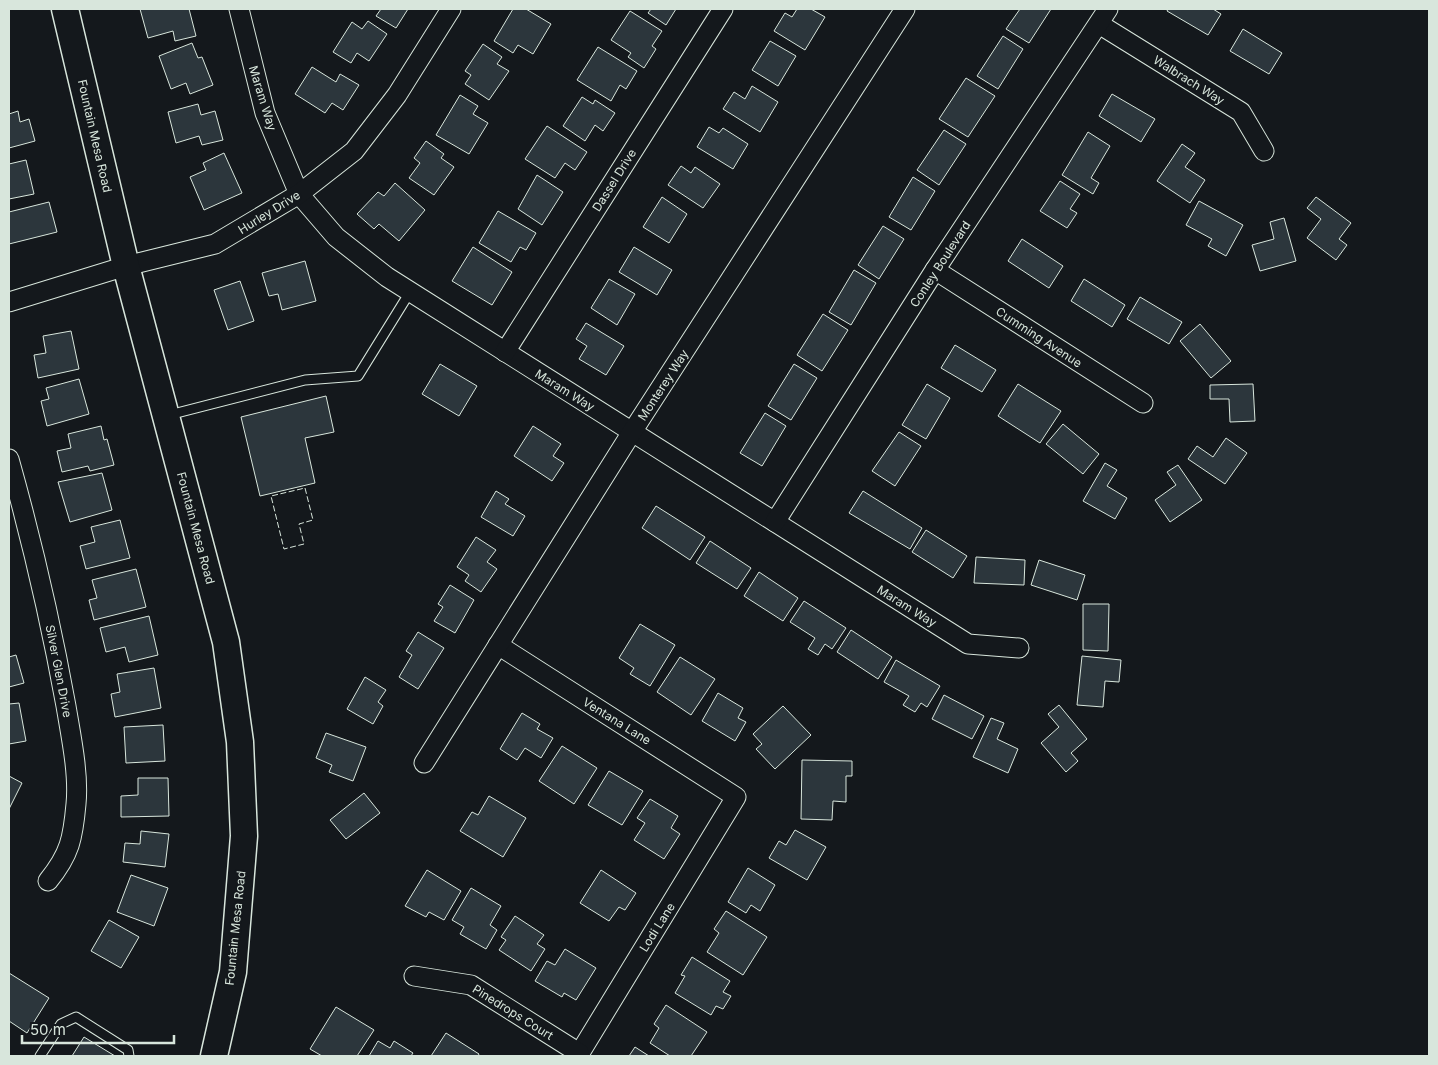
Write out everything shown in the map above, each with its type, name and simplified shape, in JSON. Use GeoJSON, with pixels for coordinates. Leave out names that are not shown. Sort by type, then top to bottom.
{"type":"FeatureCollection","features":[{"type":"Feature","properties":{"kind":"main road","name":"Fountain Mesa Road"},"geometry":{"type":"LineString","coordinates":[[65,9],[126,266],[226,642],[240,742],[243,845],[233,972],[214,1056]]}},
{"type":"Feature","properties":{"kind":"street","name":"Maram Way"},"geometry":{"type":"LineString","coordinates":[[239,9],[265,113],[299,194],[336,237],[387,277],[410,292],[968,644],[1019,648]]}},
{"type":"Feature","properties":{"kind":"street","name":"Hurley Drive"},"geometry":{"type":"LineString","coordinates":[[9,302],[126,266],[215,244],[299,194],[354,151],[397,96],[451,9]]}},
{"type":"Feature","properties":{"kind":"street","name":"Dassel Drive"},"geometry":{"type":"LineString","coordinates":[[505,352],[723,9]]}},
{"type":"Feature","properties":{"kind":"street","name":"Monterey Way"},"geometry":{"type":"LineString","coordinates":[[424,763],[632,432],[905,9]]}},
{"type":"Feature","properties":{"kind":"street","name":"Walbrach Way"},"geometry":{"type":"LineString","coordinates":[[1104,16],[1240,112],[1264,151]]}},
{"type":"Feature","properties":{"kind":"street","name":"Conley Boulevard"},"geometry":{"type":"LineString","coordinates":[[775,522],[935,270],[1104,16]]}},
{"type":"Feature","properties":{"kind":"street","name":"Cumming Avenue"},"geometry":{"type":"LineString","coordinates":[[935,270],[1143,403]]}},
{"type":"Feature","properties":{"kind":"street","name":"Silver Glen Drive"},"geometry":{"type":"LineString","coordinates":[[9,459],[27,524],[55,645],[72,746],[77,802],[71,838],[64,861],[48,880]]}},
{"type":"Feature","properties":{"kind":"street","name":"Ventana Lane"},"geometry":{"type":"LineString","coordinates":[[498,646],[736,797]]}},
{"type":"Feature","properties":{"kind":"street","name":"Lodi Lane"},"geometry":{"type":"LineString","coordinates":[[578,1055],[736,797]]}},
{"type":"Feature","properties":{"kind":"street","name":"Pinedrops Court"},"geometry":{"type":"LineString","coordinates":[[414,976],[471,985],[578,1055]]}},
{"type":"Feature","properties":{"kind":"lane"},"geometry":{"type":"LineString","coordinates":[[166,416],[305,380],[358,376],[410,292]]}},
{"type":"Feature","properties":{"kind":"lane"},"geometry":{"type":"LineString","coordinates":[[40,1056],[61,1024],[76,1017],[128,1050],[129,1056]]}},
{"type":"Feature","properties":{"kind":"building"},"geometry":{"type":"Polygon","coordinates":[[[140,9],[189,9],[196,36],[175,41],[173,31],[148,38],[140,9]]]}},
{"type":"Feature","properties":{"kind":"building"},"geometry":{"type":"Polygon","coordinates":[[[381,9],[408,9],[396,28],[376,16],[381,9]]]}},
{"type":"Feature","properties":{"kind":"building"},"geometry":{"type":"Polygon","coordinates":[[[513,9],[526,9],[551,24],[533,54],[518,45],[513,53],[494,41],[513,9]]]}},
{"type":"Feature","properties":{"kind":"building"},"geometry":{"type":"Polygon","coordinates":[[[651,9],[676,9],[666,25],[648,13],[651,9]]]}},
{"type":"Feature","properties":{"kind":"building"},"geometry":{"type":"Polygon","coordinates":[[[797,9],[811,9],[825,17],[805,50],[774,31],[785,13],[792,17],[797,9]]]}},
{"type":"Feature","properties":{"kind":"building"},"geometry":{"type":"Polygon","coordinates":[[[1020,9],[1051,9],[1029,43],[1006,29],[1020,9]]]}},
{"type":"Feature","properties":{"kind":"building"},"geometry":{"type":"Polygon","coordinates":[[[1168,9],[1213,9],[1221,14],[1208,35],[1167,11],[1168,9]]]}},
{"type":"Feature","properties":{"kind":"building"},"geometry":{"type":"Polygon","coordinates":[[[630,11],[662,31],[652,46],[656,49],[644,68],[628,57],[631,53],[611,40],[630,11]]]}},
{"type":"Feature","properties":{"kind":"building"},"geometry":{"type":"Polygon","coordinates":[[[368,21],[387,34],[369,61],[357,53],[351,63],[333,52],[352,22],[362,29],[368,21]]]}},
{"type":"Feature","properties":{"kind":"building"},"geometry":{"type":"Polygon","coordinates":[[[1243,29],[1282,53],[1269,74],[1230,51],[1243,29]]]}},
{"type":"Feature","properties":{"kind":"building"},"geometry":{"type":"Polygon","coordinates":[[[1003,36],[1023,49],[998,89],[977,76],[1003,36]]]}},
{"type":"Feature","properties":{"kind":"building"},"geometry":{"type":"Polygon","coordinates":[[[770,41],[796,56],[778,86],[752,70],[770,41]]]}},
{"type":"Feature","properties":{"kind":"building"},"geometry":{"type":"Polygon","coordinates":[[[192,43],[198,58],[202,57],[213,85],[190,94],[186,83],[171,89],[159,56],[192,43]]]}},
{"type":"Feature","properties":{"kind":"building"},"geometry":{"type":"Polygon","coordinates":[[[483,44],[502,57],[497,64],[509,71],[489,100],[465,84],[471,75],[465,71],[483,44]]]}},
{"type":"Feature","properties":{"kind":"building"},"geometry":{"type":"Polygon","coordinates":[[[598,47],[637,71],[626,89],[620,85],[611,101],[577,80],[598,47]]]}},
{"type":"Feature","properties":{"kind":"building"},"geometry":{"type":"Polygon","coordinates":[[[312,67],[336,82],[340,74],[359,85],[343,110],[332,103],[325,113],[295,94],[312,67]]]}},
{"type":"Feature","properties":{"kind":"building"},"geometry":{"type":"Polygon","coordinates":[[[966,78],[995,96],[968,137],[939,119],[966,78]]]}},
{"type":"Feature","properties":{"kind":"building"},"geometry":{"type":"Polygon","coordinates":[[[752,86],[778,102],[760,132],[723,109],[734,92],[745,99],[752,86]]]}},
{"type":"Feature","properties":{"kind":"building"},"geometry":{"type":"Polygon","coordinates":[[[1112,94],[1155,119],[1141,142],[1099,116],[1112,94]]]}},
{"type":"Feature","properties":{"kind":"building"},"geometry":{"type":"Polygon","coordinates":[[[460,95],[478,106],[473,114],[488,123],[469,154],[436,135],[460,95]]]}},
{"type":"Feature","properties":{"kind":"building"},"geometry":{"type":"Polygon","coordinates":[[[582,97],[593,104],[595,100],[615,113],[603,131],[595,125],[585,141],[563,126],[582,97]]]}},
{"type":"Feature","properties":{"kind":"building"},"geometry":{"type":"Polygon","coordinates":[[[198,104],[201,115],[215,111],[223,140],[202,145],[199,136],[176,143],[168,112],[198,104]]]}},
{"type":"Feature","properties":{"kind":"building"},"geometry":{"type":"Polygon","coordinates":[[[18,111],[20,122],[29,119],[35,141],[9,148],[9,114],[18,111]]]}},
{"type":"Feature","properties":{"kind":"building"},"geometry":{"type":"Polygon","coordinates":[[[547,126],[587,152],[575,170],[565,163],[555,178],[525,159],[547,126]]]}},
{"type":"Feature","properties":{"kind":"building"},"geometry":{"type":"Polygon","coordinates":[[[709,127],[719,133],[723,128],[748,144],[733,169],[697,147],[709,127]]]}},
{"type":"Feature","properties":{"kind":"building"},"geometry":{"type":"Polygon","coordinates":[[[944,130],[966,144],[939,185],[917,170],[944,130]]]}},
{"type":"Feature","properties":{"kind":"building"},"geometry":{"type":"Polygon","coordinates":[[[1088,132],[1110,146],[1091,178],[1099,183],[1093,194],[1062,175],[1088,132]]]}},
{"type":"Feature","properties":{"kind":"building"},"geometry":{"type":"Polygon","coordinates":[[[426,141],[444,154],[441,158],[454,167],[434,195],[409,178],[420,163],[414,158],[426,141]]]}},
{"type":"Feature","properties":{"kind":"building"},"geometry":{"type":"Polygon","coordinates":[[[1182,144],[1195,153],[1185,167],[1205,180],[1190,203],[1157,181],[1182,144]]]}},
{"type":"Feature","properties":{"kind":"building"},"geometry":{"type":"Polygon","coordinates":[[[224,153],[242,193],[204,210],[190,177],[206,170],[203,163],[224,153]]]}},
{"type":"Feature","properties":{"kind":"building"},"geometry":{"type":"Polygon","coordinates":[[[26,160],[34,194],[9,199],[9,164],[26,160]]]}},
{"type":"Feature","properties":{"kind":"building"},"geometry":{"type":"Polygon","coordinates":[[[681,166],[691,173],[695,167],[720,184],[703,208],[668,185],[681,166]]]}},
{"type":"Feature","properties":{"kind":"building"},"geometry":{"type":"Polygon","coordinates":[[[537,175],[563,192],[542,225],[518,209],[537,175]]]}},
{"type":"Feature","properties":{"kind":"building"},"geometry":{"type":"Polygon","coordinates":[[[913,177],[935,191],[911,230],[889,217],[913,177]]]}},
{"type":"Feature","properties":{"kind":"building"},"geometry":{"type":"Polygon","coordinates":[[[1060,181],[1080,194],[1070,209],[1077,213],[1067,228],[1040,211],[1060,181]]]}},
{"type":"Feature","properties":{"kind":"building"},"geometry":{"type":"Polygon","coordinates":[[[395,183],[425,210],[399,241],[379,224],[374,229],[357,214],[378,192],[384,196],[395,183]]]}},
{"type":"Feature","properties":{"kind":"building"},"geometry":{"type":"Polygon","coordinates":[[[662,197],[687,214],[669,243],[643,227],[662,197]]]}},
{"type":"Feature","properties":{"kind":"building"},"geometry":{"type":"Polygon","coordinates":[[[1316,197],[1351,223],[1339,239],[1347,245],[1336,260],[1307,238],[1321,219],[1307,208],[1316,197]]]}},
{"type":"Feature","properties":{"kind":"building"},"geometry":{"type":"Polygon","coordinates":[[[1199,201],[1243,225],[1226,256],[1208,246],[1212,239],[1186,225],[1199,201]]]}},
{"type":"Feature","properties":{"kind":"building"},"geometry":{"type":"Polygon","coordinates":[[[49,202],[57,232],[9,244],[9,212],[49,202]]]}},
{"type":"Feature","properties":{"kind":"building"},"geometry":{"type":"Polygon","coordinates":[[[498,211],[536,233],[526,250],[520,247],[511,262],[479,243],[498,211]]]}},
{"type":"Feature","properties":{"kind":"building"},"geometry":{"type":"Polygon","coordinates":[[[1284,218],[1296,261],[1260,271],[1252,245],[1274,239],[1270,222],[1284,218]]]}},
{"type":"Feature","properties":{"kind":"building"},"geometry":{"type":"Polygon","coordinates":[[[883,226],[904,239],[879,279],[858,265],[883,226]]]}},
{"type":"Feature","properties":{"kind":"building"},"geometry":{"type":"Polygon","coordinates":[[[1022,239],[1063,266],[1049,288],[1008,261],[1022,239]]]}},
{"type":"Feature","properties":{"kind":"building"},"geometry":{"type":"Polygon","coordinates":[[[473,247],[512,272],[492,305],[452,281],[473,247]]]}},
{"type":"Feature","properties":{"kind":"building"},"geometry":{"type":"Polygon","coordinates":[[[634,247],[672,270],[657,295],[619,272],[634,247]]]}},
{"type":"Feature","properties":{"kind":"building"},"geometry":{"type":"Polygon","coordinates":[[[305,261],[316,301],[282,310],[278,294],[269,296],[262,273],[305,261]]]}},
{"type":"Feature","properties":{"kind":"building"},"geometry":{"type":"Polygon","coordinates":[[[854,270],[876,283],[851,325],[829,312],[854,270]]]}},
{"type":"Feature","properties":{"kind":"building"},"geometry":{"type":"Polygon","coordinates":[[[609,279],[635,294],[617,325],[591,308],[609,279]]]}},
{"type":"Feature","properties":{"kind":"building"},"geometry":{"type":"Polygon","coordinates":[[[1084,279],[1125,305],[1112,327],[1071,301],[1084,279]]]}},
{"type":"Feature","properties":{"kind":"building"},"geometry":{"type":"Polygon","coordinates":[[[240,281],[254,321],[228,330],[214,290],[240,281]]]}},
{"type":"Feature","properties":{"kind":"building"},"geometry":{"type":"Polygon","coordinates":[[[1140,297],[1182,322],[1169,344],[1127,319],[1140,297]]]}},
{"type":"Feature","properties":{"kind":"building"},"geometry":{"type":"Polygon","coordinates":[[[823,314],[848,330],[822,371],[797,355],[823,314]]]}},
{"type":"Feature","properties":{"kind":"building"},"geometry":{"type":"Polygon","coordinates":[[[586,323],[624,346],[606,375],[579,359],[587,346],[576,339],[586,323]]]}},
{"type":"Feature","properties":{"kind":"building"},"geometry":{"type":"Polygon","coordinates":[[[1200,324],[1231,361],[1211,378],[1180,341],[1200,324]]]}},
{"type":"Feature","properties":{"kind":"building"},"geometry":{"type":"Polygon","coordinates":[[[71,331],[79,369],[38,378],[34,355],[46,353],[43,336],[71,331]]]}},
{"type":"Feature","properties":{"kind":"building"},"geometry":{"type":"Polygon","coordinates":[[[955,345],[996,370],[982,392],[941,368],[955,345]]]}},
{"type":"Feature","properties":{"kind":"building"},"geometry":{"type":"Polygon","coordinates":[[[440,364],[477,386],[459,416],[422,394],[440,364]]]}},
{"type":"Feature","properties":{"kind":"building"},"geometry":{"type":"Polygon","coordinates":[[[794,364],[817,378],[791,420],[768,406],[794,364]]]}},
{"type":"Feature","properties":{"kind":"building"},"geometry":{"type":"Polygon","coordinates":[[[79,379],[89,414],[47,426],[41,401],[49,399],[46,388],[79,379]]]}},
{"type":"Feature","properties":{"kind":"building"},"geometry":{"type":"Polygon","coordinates":[[[927,384],[950,398],[926,439],[902,425],[927,384]]]}},
{"type":"Feature","properties":{"kind":"building"},"geometry":{"type":"Polygon","coordinates":[[[1018,384],[1061,411],[1040,443],[998,416],[1018,384]]]}},
{"type":"Feature","properties":{"kind":"building"},"geometry":{"type":"Polygon","coordinates":[[[1253,384],[1255,421],[1230,422],[1229,399],[1210,399],[1210,385],[1253,384]]]}},
{"type":"Feature","properties":{"kind":"building"},"geometry":{"type":"Polygon","coordinates":[[[326,396],[334,432],[305,438],[315,483],[260,496],[241,417],[326,396]]]}},
{"type":"Feature","properties":{"kind":"building"},"geometry":{"type":"Polygon","coordinates":[[[765,413],[786,426],[762,466],[740,453],[765,413]]]}},
{"type":"Feature","properties":{"kind":"building"},"geometry":{"type":"Polygon","coordinates":[[[1063,424],[1099,454],[1083,474],[1046,444],[1063,424]]]}},
{"type":"Feature","properties":{"kind":"building"},"geometry":{"type":"Polygon","coordinates":[[[101,426],[104,440],[107,439],[114,465],[90,471],[88,466],[62,472],[57,451],[71,448],[68,434],[101,426]]]}},
{"type":"Feature","properties":{"kind":"building"},"geometry":{"type":"Polygon","coordinates":[[[533,426],[561,444],[553,456],[564,463],[552,481],[514,456],[533,426]]]}},
{"type":"Feature","properties":{"kind":"building"},"geometry":{"type":"Polygon","coordinates":[[[899,432],[921,446],[895,486],[872,471],[899,432]]]}},
{"type":"Feature","properties":{"kind":"building"},"geometry":{"type":"Polygon","coordinates":[[[1226,438],[1247,453],[1225,484],[1188,459],[1197,446],[1213,457],[1226,438]]]}},
{"type":"Feature","properties":{"kind":"building"},"geometry":{"type":"Polygon","coordinates":[[[1105,463],[1117,470],[1107,486],[1127,498],[1115,519],[1083,501],[1105,463]]]}},
{"type":"Feature","properties":{"kind":"building"},"geometry":{"type":"Polygon","coordinates":[[[1178,465],[1202,500],[1170,522],[1155,500],[1176,485],[1167,472],[1178,465]]]}},
{"type":"Feature","properties":{"kind":"building"},"geometry":{"type":"Polygon","coordinates":[[[102,473],[112,510],[70,522],[58,482],[102,473]]]}},
{"type":"Feature","properties":{"kind":"building"},"geometry":{"type":"Polygon","coordinates":[[[496,491],[509,499],[505,504],[525,516],[513,536],[481,517],[496,491]]]}},
{"type":"Feature","properties":{"kind":"building"},"geometry":{"type":"Polygon","coordinates":[[[863,491],[922,528],[910,549],[849,513],[863,491]]]}},
{"type":"Feature","properties":{"kind":"building"},"geometry":{"type":"Polygon","coordinates":[[[656,506],[705,537],[690,560],[642,528],[656,506]]]}},
{"type":"Feature","properties":{"kind":"building"},"geometry":{"type":"Polygon","coordinates":[[[120,520],[130,558],[86,569],[80,546],[95,542],[91,527],[120,520]]]}},
{"type":"Feature","properties":{"kind":"building"},"geometry":{"type":"Polygon","coordinates":[[[926,530],[967,556],[953,578],[912,552],[926,530]]]}},
{"type":"Feature","properties":{"kind":"building"},"geometry":{"type":"Polygon","coordinates":[[[476,537],[496,550],[487,562],[497,569],[481,592],[465,581],[469,575],[457,567],[476,537]]]}},
{"type":"Feature","properties":{"kind":"building"},"geometry":{"type":"Polygon","coordinates":[[[710,541],[751,568],[737,589],[696,563],[710,541]]]}},
{"type":"Feature","properties":{"kind":"building"},"geometry":{"type":"Polygon","coordinates":[[[976,557],[1025,560],[1024,585],[974,583],[976,557]]]}},
{"type":"Feature","properties":{"kind":"building"},"geometry":{"type":"Polygon","coordinates":[[[1039,560],[1085,575],[1077,600],[1031,585],[1039,560]]]}},
{"type":"Feature","properties":{"kind":"building"},"geometry":{"type":"Polygon","coordinates":[[[136,569],[146,607],[94,620],[89,600],[97,598],[92,580],[136,569]]]}},
{"type":"Feature","properties":{"kind":"building"},"geometry":{"type":"Polygon","coordinates":[[[759,572],[798,598],[783,621],[744,596],[759,572]]]}},
{"type":"Feature","properties":{"kind":"building"},"geometry":{"type":"Polygon","coordinates":[[[450,585],[474,600],[455,633],[434,621],[443,607],[438,604],[450,585]]]}},
{"type":"Feature","properties":{"kind":"building"},"geometry":{"type":"Polygon","coordinates":[[[804,601],[846,628],[832,649],[825,644],[818,655],[808,649],[815,638],[790,622],[804,601]]]}},
{"type":"Feature","properties":{"kind":"building"},"geometry":{"type":"Polygon","coordinates":[[[1083,604],[1109,604],[1108,651],[1083,650],[1083,604]]]}},
{"type":"Feature","properties":{"kind":"building"},"geometry":{"type":"Polygon","coordinates":[[[149,616],[158,655],[129,662],[125,647],[106,652],[100,628],[149,616]]]}},
{"type":"Feature","properties":{"kind":"building"},"geometry":{"type":"Polygon","coordinates":[[[640,624],[675,645],[650,686],[630,674],[634,668],[619,658],[640,624]]]}},
{"type":"Feature","properties":{"kind":"building"},"geometry":{"type":"Polygon","coordinates":[[[851,630],[892,657],[878,679],[837,652],[851,630]]]}},
{"type":"Feature","properties":{"kind":"building"},"geometry":{"type":"Polygon","coordinates":[[[418,632],[444,648],[418,689],[399,677],[412,655],[406,651],[418,632]]]}},
{"type":"Feature","properties":{"kind":"building"},"geometry":{"type":"Polygon","coordinates":[[[16,655],[24,683],[9,687],[9,657],[16,655]]]}},
{"type":"Feature","properties":{"kind":"building"},"geometry":{"type":"Polygon","coordinates":[[[1082,656],[1121,660],[1119,682],[1105,681],[1103,707],[1077,705],[1082,656]]]}},
{"type":"Feature","properties":{"kind":"building"},"geometry":{"type":"Polygon","coordinates":[[[680,657],[715,679],[691,715],[657,692],[680,657]]]}},
{"type":"Feature","properties":{"kind":"building"},"geometry":{"type":"Polygon","coordinates":[[[896,660],[940,686],[927,707],[921,703],[915,712],[903,705],[909,696],[884,682],[896,660]]]}},
{"type":"Feature","properties":{"kind":"building"},"geometry":{"type":"Polygon","coordinates":[[[154,668],[161,708],[115,717],[111,694],[120,692],[117,674],[154,668]]]}},
{"type":"Feature","properties":{"kind":"building"},"geometry":{"type":"Polygon","coordinates":[[[365,677],[386,690],[378,702],[383,706],[373,724],[347,709],[365,677]]]}},
{"type":"Feature","properties":{"kind":"building"},"geometry":{"type":"Polygon","coordinates":[[[718,693],[743,708],[738,718],[746,722],[735,741],[702,721],[718,693]]]}},
{"type":"Feature","properties":{"kind":"building"},"geometry":{"type":"Polygon","coordinates":[[[944,695],[984,716],[972,739],[932,719],[944,695]]]}},
{"type":"Feature","properties":{"kind":"building"},"geometry":{"type":"Polygon","coordinates":[[[19,703],[26,741],[9,744],[9,704],[19,703]]]}},
{"type":"Feature","properties":{"kind":"building"},"geometry":{"type":"Polygon","coordinates":[[[1059,705],[1087,739],[1071,753],[1078,761],[1066,772],[1041,743],[1059,727],[1048,714],[1059,705]]]}},
{"type":"Feature","properties":{"kind":"building"},"geometry":{"type":"Polygon","coordinates":[[[783,706],[811,735],[775,769],[756,749],[762,744],[753,734],[783,706]]]}},
{"type":"Feature","properties":{"kind":"building"},"geometry":{"type":"Polygon","coordinates":[[[522,713],[540,724],[537,729],[553,738],[541,758],[525,748],[517,760],[500,749],[522,713]]]}},
{"type":"Feature","properties":{"kind":"building"},"geometry":{"type":"Polygon","coordinates":[[[991,718],[1004,723],[997,739],[1018,749],[1008,773],[973,757],[991,718]]]}},
{"type":"Feature","properties":{"kind":"building"},"geometry":{"type":"Polygon","coordinates":[[[163,725],[165,761],[126,763],[124,727],[163,725]]]}},
{"type":"Feature","properties":{"kind":"building"},"geometry":{"type":"Polygon","coordinates":[[[326,733],[366,747],[353,781],[329,772],[332,765],[316,758],[326,733]]]}},
{"type":"Feature","properties":{"kind":"building"},"geometry":{"type":"Polygon","coordinates":[[[562,746],[597,768],[574,804],[539,781],[562,746]]]}},
{"type":"Feature","properties":{"kind":"building"},"geometry":{"type":"Polygon","coordinates":[[[802,760],[852,761],[852,776],[846,776],[846,802],[833,801],[832,820],[801,819],[802,760]]]}},
{"type":"Feature","properties":{"kind":"building"},"geometry":{"type":"Polygon","coordinates":[[[609,771],[643,791],[622,825],[588,805],[609,771]]]}},
{"type":"Feature","properties":{"kind":"building"},"geometry":{"type":"Polygon","coordinates":[[[9,776],[22,783],[9,809],[9,776]]]}},
{"type":"Feature","properties":{"kind":"building"},"geometry":{"type":"Polygon","coordinates":[[[138,778],[168,778],[169,816],[121,817],[121,796],[138,795],[138,778]]]}},
{"type":"Feature","properties":{"kind":"building"},"geometry":{"type":"Polygon","coordinates":[[[364,793],[380,813],[346,839],[330,820],[364,793]]]}},
{"type":"Feature","properties":{"kind":"building"},"geometry":{"type":"Polygon","coordinates":[[[489,796],[526,818],[503,857],[460,831],[472,812],[478,815],[489,796]]]}},
{"type":"Feature","properties":{"kind":"building"},"geometry":{"type":"Polygon","coordinates":[[[650,799],[678,816],[671,828],[680,834],[664,859],[634,840],[645,823],[637,818],[650,799]]]}},
{"type":"Feature","properties":{"kind":"building"},"geometry":{"type":"Polygon","coordinates":[[[795,830],[826,847],[807,880],[769,858],[779,841],[786,845],[795,830]]]}},
{"type":"Feature","properties":{"kind":"building"},"geometry":{"type":"Polygon","coordinates":[[[141,831],[169,834],[165,867],[123,862],[125,843],[140,844],[141,831]]]}},
{"type":"Feature","properties":{"kind":"building"},"geometry":{"type":"Polygon","coordinates":[[[748,868],[775,885],[760,911],[751,905],[746,913],[728,902],[748,868]]]}},
{"type":"Feature","properties":{"kind":"building"},"geometry":{"type":"Polygon","coordinates":[[[427,870],[461,891],[444,920],[429,912],[426,917],[405,906],[427,870]]]}},
{"type":"Feature","properties":{"kind":"building"},"geometry":{"type":"Polygon","coordinates":[[[601,870],[636,893],[625,910],[619,907],[609,921],[580,903],[601,870]]]}},
{"type":"Feature","properties":{"kind":"building"},"geometry":{"type":"Polygon","coordinates":[[[131,875],[168,888],[154,926],[117,912],[131,875]]]}},
{"type":"Feature","properties":{"kind":"building"},"geometry":{"type":"Polygon","coordinates":[[[471,888],[501,906],[490,925],[497,930],[486,949],[460,934],[464,927],[452,920],[471,888]]]}},
{"type":"Feature","properties":{"kind":"building"},"geometry":{"type":"Polygon","coordinates":[[[726,911],[767,937],[743,975],[707,952],[719,933],[714,929],[726,911]]]}},
{"type":"Feature","properties":{"kind":"building"},"geometry":{"type":"Polygon","coordinates":[[[515,916],[544,935],[537,944],[545,949],[531,971],[499,950],[506,940],[501,937],[515,916]]]}},
{"type":"Feature","properties":{"kind":"building"},"geometry":{"type":"Polygon","coordinates":[[[109,920],[139,937],[121,968],[91,951],[109,920]]]}},
{"type":"Feature","properties":{"kind":"building"},"geometry":{"type":"Polygon","coordinates":[[[565,949],[596,968],[576,1000],[564,993],[562,997],[535,981],[547,961],[555,965],[565,949]]]}},
{"type":"Feature","properties":{"kind":"building"},"geometry":{"type":"Polygon","coordinates":[[[692,957],[730,981],[723,992],[731,996],[723,1009],[716,1006],[711,1015],[675,993],[685,976],[681,975],[692,957]]]}},
{"type":"Feature","properties":{"kind":"building"},"geometry":{"type":"Polygon","coordinates":[[[9,973],[49,998],[27,1033],[9,1021],[9,973]]]}},
{"type":"Feature","properties":{"kind":"building"},"geometry":{"type":"Polygon","coordinates":[[[666,1005],[707,1032],[691,1056],[670,1056],[650,1043],[659,1028],[654,1024],[666,1005]]]}},
{"type":"Feature","properties":{"kind":"building"},"geometry":{"type":"Polygon","coordinates":[[[336,1007],[374,1030],[357,1056],[322,1056],[310,1049],[336,1007]]]}},
{"type":"Feature","properties":{"kind":"building"},"geometry":{"type":"Polygon","coordinates":[[[446,1033],[479,1054],[478,1056],[431,1056],[446,1033]]]}},
{"type":"Feature","properties":{"kind":"building"},"geometry":{"type":"Polygon","coordinates":[[[84,1037],[115,1056],[72,1056],[84,1037]]]}},
{"type":"Feature","properties":{"kind":"building"},"geometry":{"type":"Polygon","coordinates":[[[378,1041],[390,1048],[394,1041],[413,1053],[411,1056],[369,1056],[378,1041]]]}},
{"type":"Feature","properties":{"kind":"building"},"geometry":{"type":"Polygon","coordinates":[[[635,1047],[649,1056],[629,1056],[635,1047]]]}},
{"type":"Feature","properties":{"kind":"fence"},"geometry":{"type":"LineString","coordinates":[[305,488],[313,520],[299,524],[304,544],[284,549],[271,496],[305,488]]}}]}
